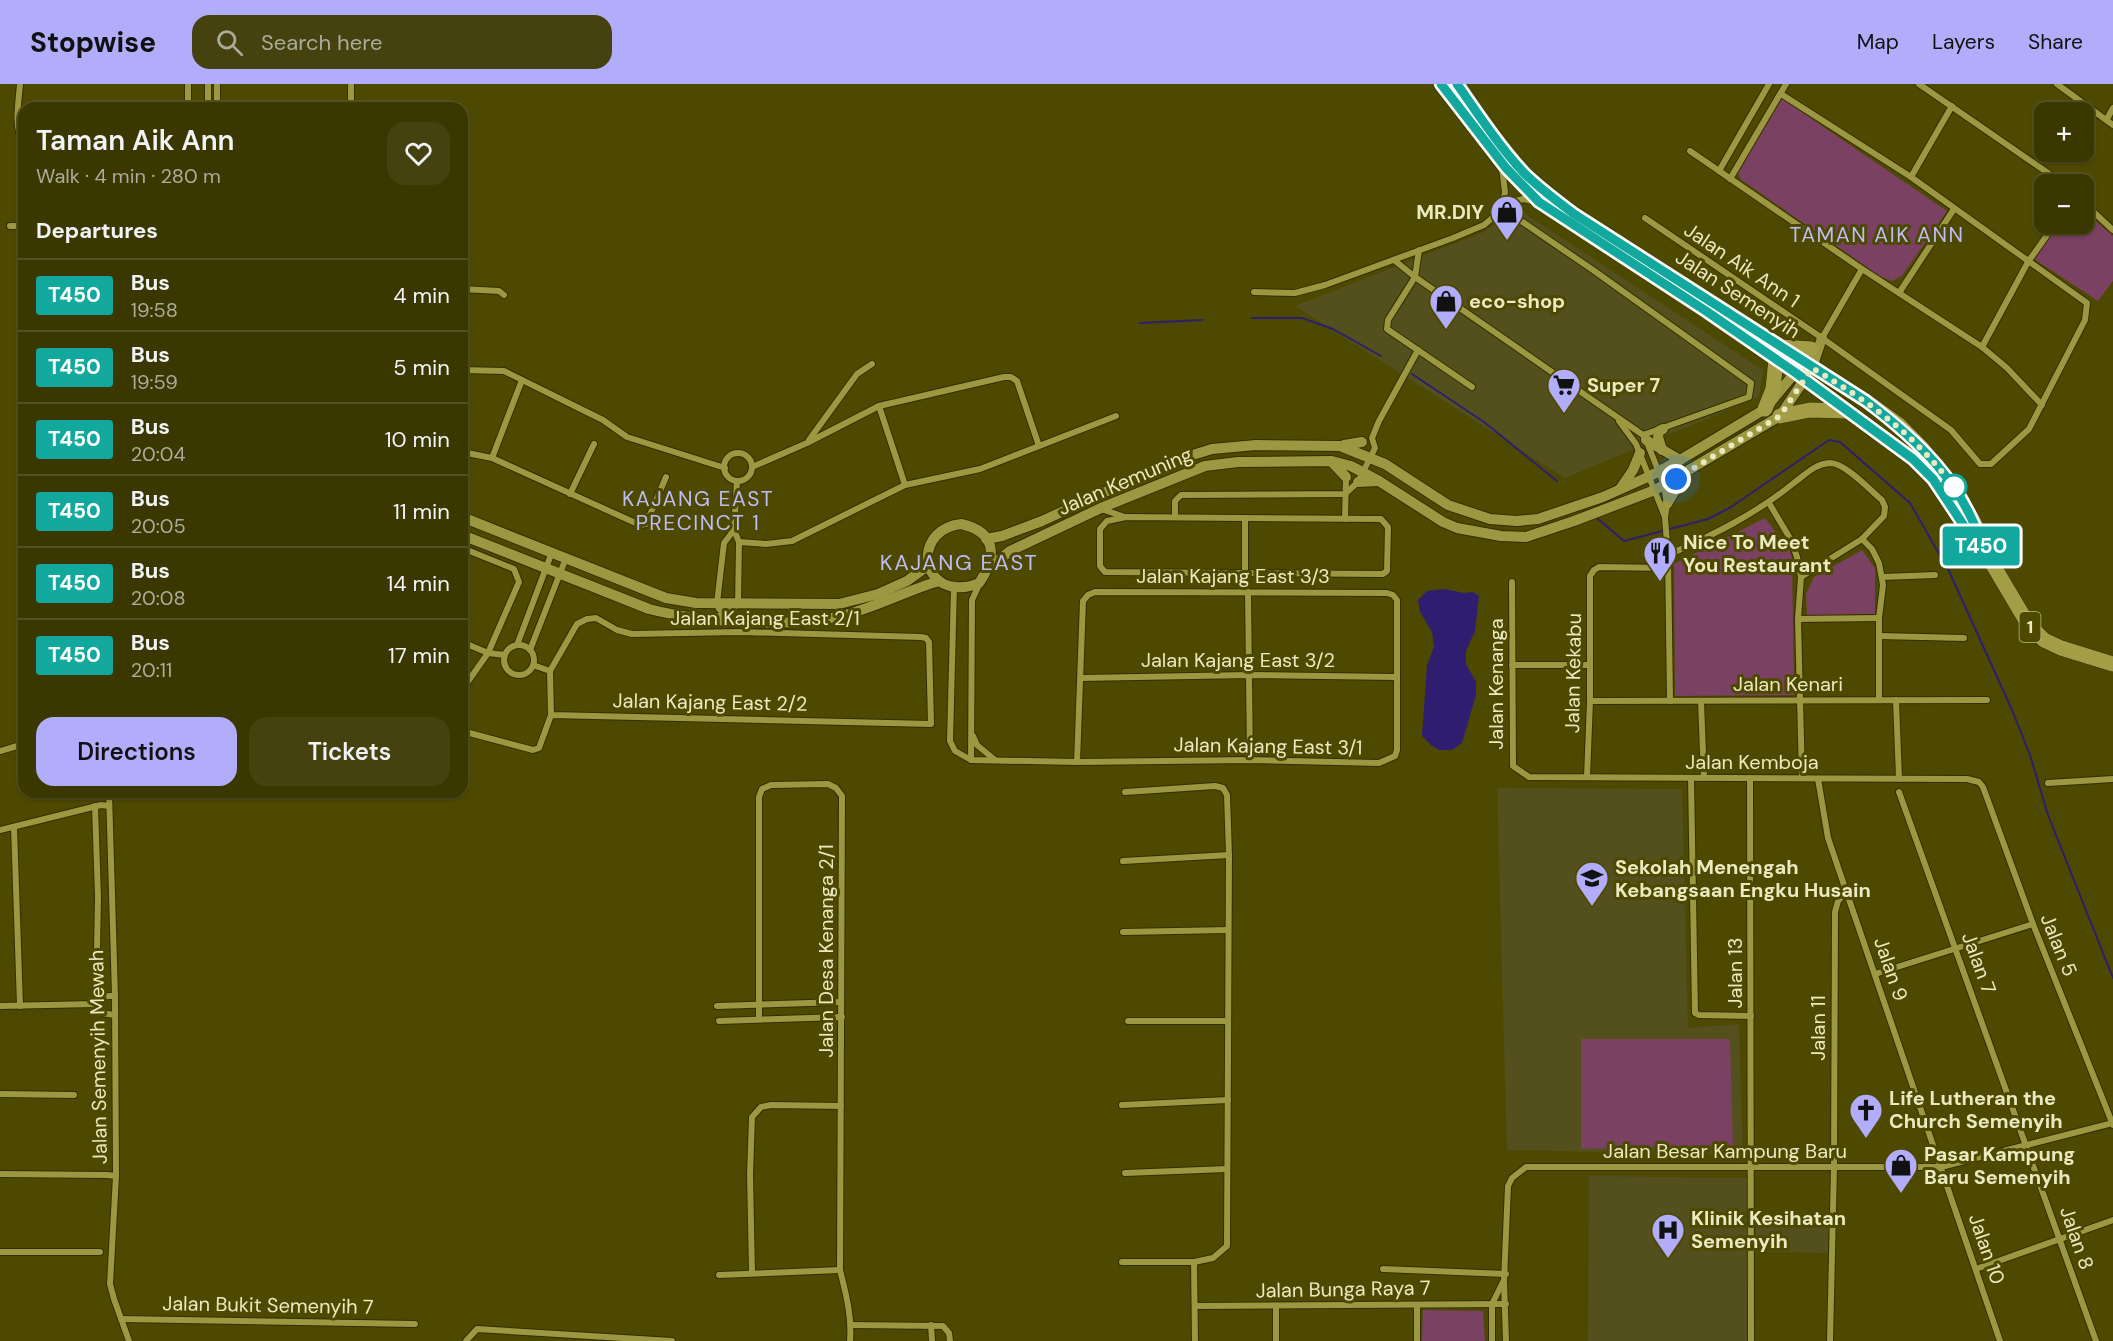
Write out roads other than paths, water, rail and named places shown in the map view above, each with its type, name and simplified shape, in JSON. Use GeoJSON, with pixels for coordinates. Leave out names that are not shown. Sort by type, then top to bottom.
{"type":"FeatureCollection","features":[{"type":"Feature","properties":{"kind":"main road","name":"Jalan Semenyih"},"geometry":{"type":"LineString","coordinates":[[1441,84],[1501,162],[1539,202],[1706,311],[1778,353],[1809,360],[1826,376],[1899,425],[1928,454],[1959,493],[1978,530],[1983,548],[2028,624],[2044,640],[2061,648],[2113,664]]}},
{"type":"Feature","properties":{"kind":"main road","name":"Jalan Semenyih"},"geometry":{"type":"LineString","coordinates":[[1457,84],[1524,173],[1546,193],[1778,353]]}},
{"type":"Feature","properties":{"kind":"main road"},"geometry":{"type":"LineString","coordinates":[[1765,409],[1773,389],[1778,353],[1809,360]]}},
{"type":"Feature","properties":{"kind":"main road","name":"Jalan Semenyih"},"geometry":{"type":"LineString","coordinates":[[1809,360],[1846,411],[1913,459],[1933,479],[1970,535],[1983,548]]}},
{"type":"Feature","properties":{"kind":"main road"},"geometry":{"type":"LineString","coordinates":[[1780,416],[1810,410],[1846,411]]}},
{"type":"Feature","properties":{"kind":"street"},"geometry":{"type":"LineString","coordinates":[[19,102],[20,84]]}},
{"type":"Feature","properties":{"kind":"street"},"geometry":{"type":"LineString","coordinates":[[188,84],[188,102]]}},
{"type":"Feature","properties":{"kind":"street"},"geometry":{"type":"LineString","coordinates":[[208,84],[208,102]]}},
{"type":"Feature","properties":{"kind":"street"},"geometry":{"type":"LineString","coordinates":[[217,84],[217,102]]}},
{"type":"Feature","properties":{"kind":"street"},"geometry":{"type":"LineString","coordinates":[[351,84],[351,102]]}},
{"type":"Feature","properties":{"kind":"street"},"geometry":{"type":"LineString","coordinates":[[1719,171],[1769,84]]}},
{"type":"Feature","properties":{"kind":"street"},"geometry":{"type":"LineString","coordinates":[[1730,179],[1786,84]]}},
{"type":"Feature","properties":{"kind":"street"},"geometry":{"type":"LineString","coordinates":[[1919,84],[2048,174]]}},
{"type":"Feature","properties":{"kind":"street"},"geometry":{"type":"LineString","coordinates":[[2057,84],[2113,125]]}},
{"type":"Feature","properties":{"kind":"street"},"geometry":{"type":"LineString","coordinates":[[1780,94],[1911,177],[2028,262]]}},
{"type":"Feature","properties":{"kind":"street"},"geometry":{"type":"LineString","coordinates":[[1911,177],[1952,106]]}},
{"type":"Feature","properties":{"kind":"street"},"geometry":{"type":"LineString","coordinates":[[2107,119],[2113,108]]}},
{"type":"Feature","properties":{"kind":"street"},"geometry":{"type":"LineString","coordinates":[[18,115],[18,133]]}},
{"type":"Feature","properties":{"kind":"street"},"geometry":{"type":"LineString","coordinates":[[1689,151],[1862,269],[1982,347],[2007,368],[2042,405]]}},
{"type":"Feature","properties":{"kind":"street"},"geometry":{"type":"LineString","coordinates":[[1501,162],[1505,192],[1502,208]]}},
{"type":"Feature","properties":{"kind":"street"},"geometry":{"type":"LineString","coordinates":[[1254,292],[1295,292],[1324,285],[1484,225],[1511,202],[1523,199],[1539,202]]}},
{"type":"Feature","properties":{"kind":"street"},"geometry":{"type":"LineString","coordinates":[[1502,208],[1593,270],[1750,383],[1749,397],[1644,437]]}},
{"type":"Feature","properties":{"kind":"street"},"geometry":{"type":"LineString","coordinates":[[1899,293],[1954,209]]}},
{"type":"Feature","properties":{"kind":"street"},"geometry":{"type":"LineString","coordinates":[[2094,212],[2113,230]]}},
{"type":"Feature","properties":{"kind":"street","name":"Jalan Aik Ann 1"},"geometry":{"type":"LineString","coordinates":[[1645,218],[1809,360],[1951,430],[1980,464],[1991,464],[2029,429],[2085,320],[2087,303],[2028,262]]}},
{"type":"Feature","properties":{"kind":"street"},"geometry":{"type":"LineString","coordinates":[[10,226],[18,226]]}},
{"type":"Feature","properties":{"kind":"street"},"geometry":{"type":"LineString","coordinates":[[1982,347],[2028,262],[2048,234]]}},
{"type":"Feature","properties":{"kind":"street"},"geometry":{"type":"LineString","coordinates":[[1419,250],[1415,277],[1388,320],[1388,329],[1472,387]]}},
{"type":"Feature","properties":{"kind":"street"},"geometry":{"type":"LineString","coordinates":[[1394,260],[1662,450],[1680,460]]}},
{"type":"Feature","properties":{"kind":"street"},"geometry":{"type":"LineString","coordinates":[[1809,360],[1862,269]]}},
{"type":"Feature","properties":{"kind":"street"},"geometry":{"type":"LineString","coordinates":[[468,289],[499,291],[504,295]]}},
{"type":"Feature","properties":{"kind":"street"},"geometry":{"type":"LineString","coordinates":[[1175,518],[1175,501],[1181,495],[1345,494],[1361,477],[1367,447],[1418,350]]}},
{"type":"Feature","properties":{"kind":"street","name":"Jalan Kemuning"},"geometry":{"type":"LineString","coordinates":[[986,539],[1002,536],[1042,521],[1173,461],[1212,449],[1256,445],[1367,447],[1384,464],[1448,506],[1490,519],[1517,521],[1538,519],[1603,497],[1680,460],[1765,409],[1809,360]]}},
{"type":"Feature","properties":{"kind":"street","name":"Jalan Kemuning"},"geometry":{"type":"LineString","coordinates":[[989,568],[1010,551],[1101,508],[1205,466],[1238,462],[1332,461],[1351,466],[1361,477],[1379,481],[1443,522],[1457,528],[1501,536],[1526,537],[1659,488],[1780,416],[1809,360]]}},
{"type":"Feature","properties":{"kind":"street"},"geometry":{"type":"LineString","coordinates":[[807,443],[857,374],[872,364]]}},
{"type":"Feature","properties":{"kind":"street"},"geometry":{"type":"LineString","coordinates":[[468,370],[504,371],[603,420],[627,437],[724,468],[730,478],[737,481],[748,477],[752,466],[750,459],[740,454],[729,458],[724,468]]}},
{"type":"Feature","properties":{"kind":"street"},"geometry":{"type":"LineString","coordinates":[[752,466],[807,443],[879,406],[1004,377],[1011,377],[1017,381],[1039,446]]}},
{"type":"Feature","properties":{"kind":"street"},"geometry":{"type":"LineString","coordinates":[[492,458],[522,380]]}},
{"type":"Feature","properties":{"kind":"street"},"geometry":{"type":"LineString","coordinates":[[879,406],[905,485]]}},
{"type":"Feature","properties":{"kind":"street"},"geometry":{"type":"LineString","coordinates":[[739,542],[766,544],[792,541],[905,485],[980,469],[1116,416]]}},
{"type":"Feature","properties":{"kind":"street"},"geometry":{"type":"LineString","coordinates":[[1615,417],[1655,474]]}},
{"type":"Feature","properties":{"kind":"street"},"geometry":{"type":"LineString","coordinates":[[1662,450],[1658,434],[1659,430],[1663,429]]}},
{"type":"Feature","properties":{"kind":"street"},"geometry":{"type":"LineString","coordinates":[[1644,437],[1659,488],[1667,539],[1670,701]]}},
{"type":"Feature","properties":{"kind":"street"},"geometry":{"type":"LineString","coordinates":[[570,494],[594,444]]}},
{"type":"Feature","properties":{"kind":"street"},"geometry":{"type":"LineString","coordinates":[[1345,519],[1346,477],[1351,466],[1367,447]]}},
{"type":"Feature","properties":{"kind":"street"},"geometry":{"type":"LineString","coordinates":[[468,453],[492,458],[643,525],[646,524],[666,477]]}},
{"type":"Feature","properties":{"kind":"street"},"geometry":{"type":"LineString","coordinates":[[1620,489],[1633,470],[1640,453]]}},
{"type":"Feature","properties":{"kind":"street"},"geometry":{"type":"LineString","coordinates":[[1332,461],[1346,477]]}},
{"type":"Feature","properties":{"kind":"street"},"geometry":{"type":"LineString","coordinates":[[1668,555],[1734,524],[1769,503],[1814,467],[1831,463],[1840,465],[1882,500],[1885,507],[1884,516],[1862,539],[1801,577]]}},
{"type":"Feature","properties":{"kind":"street"},"geometry":{"type":"LineString","coordinates":[[1665,521],[1668,504],[1678,482],[1687,472]]}},
{"type":"Feature","properties":{"kind":"street"},"geometry":{"type":"LineString","coordinates":[[737,481],[734,530],[739,542],[738,604]]}},
{"type":"Feature","properties":{"kind":"street"},"geometry":{"type":"LineString","coordinates":[[1659,488],[1668,504]]}},
{"type":"Feature","properties":{"kind":"street"},"geometry":{"type":"LineString","coordinates":[[1769,503],[1791,540],[1801,577],[1798,619],[1802,778]]}},
{"type":"Feature","properties":{"kind":"street"},"geometry":{"type":"LineString","coordinates":[[1101,508],[1126,517]]}},
{"type":"Feature","properties":{"kind":"street"},"geometry":{"type":"LineString","coordinates":[[1126,517],[1175,518],[1380,519],[1388,527],[1387,571],[1386,573],[1105,572],[1100,566],[1100,529],[1107,521],[1126,517]]}},
{"type":"Feature","properties":{"kind":"street"},"geometry":{"type":"LineString","coordinates":[[1245,518],[1245,573]]}},
{"type":"Feature","properties":{"kind":"street"},"geometry":{"type":"LineString","coordinates":[[468,519],[666,598],[696,603],[839,604],[878,594],[907,581],[929,565]]}},
{"type":"Feature","properties":{"kind":"street"},"geometry":{"type":"LineString","coordinates":[[954,587],[950,741],[955,751],[970,760],[972,600],[989,568],[990,548],[980,531],[971,526],[951,525],[942,529],[934,536],[927,555],[929,565],[939,581],[954,587],[979,584]]}},
{"type":"Feature","properties":{"kind":"street"},"geometry":{"type":"LineString","coordinates":[[734,530],[724,543],[717,603],[719,609],[737,621]]}},
{"type":"Feature","properties":{"kind":"street"},"geometry":{"type":"LineString","coordinates":[[468,537],[649,609],[679,617],[737,621],[823,620],[850,614],[939,581]]}},
{"type":"Feature","properties":{"kind":"street"},"geometry":{"type":"LineString","coordinates":[[1862,539],[1872,549],[1879,563],[1883,585],[1879,618],[1879,700]]}},
{"type":"Feature","properties":{"kind":"street"},"geometry":{"type":"LineString","coordinates":[[468,550],[514,569],[519,582],[488,653],[468,681]]}},
{"type":"Feature","properties":{"kind":"street"},"geometry":{"type":"LineString","coordinates":[[517,645],[552,552]]}},
{"type":"Feature","properties":{"kind":"street"},"geometry":{"type":"LineString","coordinates":[[531,650],[566,558]]}},
{"type":"Feature","properties":{"kind":"street","name":"Jalan Kekabu"},"geometry":{"type":"LineString","coordinates":[[1587,777],[1590,701],[1590,576],[1599,567],[1668,568]]}},
{"type":"Feature","properties":{"kind":"street"},"geometry":{"type":"LineString","coordinates":[[1882,577],[1935,575]]}},
{"type":"Feature","properties":{"kind":"street","name":"Jalan Kenanga"},"geometry":{"type":"LineString","coordinates":[[1512,582],[1513,766],[1529,777]]}},
{"type":"Feature","properties":{"kind":"street","name":"Jalan Kajang East 3/3"},"geometry":{"type":"LineString","coordinates":[[1080,678],[1083,601],[1095,592],[1387,593]]}},
{"type":"Feature","properties":{"kind":"street"},"geometry":{"type":"LineString","coordinates":[[1248,592],[1250,760]]}},
{"type":"Feature","properties":{"kind":"street","name":"Jalan Kajang East 3/1"},"geometry":{"type":"LineString","coordinates":[[970,760],[1077,762],[1250,760],[1350,764],[1379,763],[1388,760],[1395,756],[1397,742],[1395,677],[1397,600],[1393,595],[1387,593]]}},
{"type":"Feature","properties":{"kind":"street"},"geometry":{"type":"LineString","coordinates":[[709,619],[725,614],[738,604]]}},
{"type":"Feature","properties":{"kind":"street","name":"Jalan Kajang East 2/1"},"geometry":{"type":"LineString","coordinates":[[550,671],[577,624],[596,618],[617,630],[632,634],[740,632],[921,636],[929,642],[931,724]]}},
{"type":"Feature","properties":{"kind":"street"},"geometry":{"type":"LineString","coordinates":[[1798,619],[1879,618]]}},
{"type":"Feature","properties":{"kind":"street"},"geometry":{"type":"LineString","coordinates":[[1880,636],[1964,638]]}},
{"type":"Feature","properties":{"kind":"street"},"geometry":{"type":"LineString","coordinates":[[468,645],[488,653],[505,655]]}},
{"type":"Feature","properties":{"kind":"street"},"geometry":{"type":"LineString","coordinates":[[517,645],[527,647],[534,657],[533,665],[523,674],[514,673],[507,668],[505,655],[510,648],[517,645]]}},
{"type":"Feature","properties":{"kind":"street"},"geometry":{"type":"LineString","coordinates":[[468,733],[533,750],[539,748],[551,715],[550,671],[533,665]]}},
{"type":"Feature","properties":{"kind":"street"},"geometry":{"type":"LineString","coordinates":[[1512,665],[1590,665]]}},
{"type":"Feature","properties":{"kind":"street","name":"Jalan Kajang East 3/2"},"geometry":{"type":"LineString","coordinates":[[1080,678],[1249,675],[1395,677]]}},
{"type":"Feature","properties":{"kind":"street"},"geometry":{"type":"LineString","coordinates":[[1077,762],[1080,678]]}},
{"type":"Feature","properties":{"kind":"street"},"geometry":{"type":"LineString","coordinates":[[1896,700],[1899,779]]}},
{"type":"Feature","properties":{"kind":"street","name":"Jalan Kenari"},"geometry":{"type":"LineString","coordinates":[[1590,701],[1987,700]]}},
{"type":"Feature","properties":{"kind":"street"},"geometry":{"type":"LineString","coordinates":[[1701,701],[1704,778]]}},
{"type":"Feature","properties":{"kind":"street","name":"Jalan Kajang East 2/2"},"geometry":{"type":"LineString","coordinates":[[551,715],[931,724]]}},
{"type":"Feature","properties":{"kind":"street"},"geometry":{"type":"LineString","coordinates":[[971,732],[977,746],[995,760]]}},
{"type":"Feature","properties":{"kind":"street"},"geometry":{"type":"LineString","coordinates":[[0,751],[18,746]]}},
{"type":"Feature","properties":{"kind":"street","name":"Jalan Kemboja"},"geometry":{"type":"LineString","coordinates":[[1529,777],[1975,780]]}},
{"type":"Feature","properties":{"kind":"street"},"geometry":{"type":"LineString","coordinates":[[1691,778],[1695,1013],[1751,1016]]}},
{"type":"Feature","properties":{"kind":"street","name":"Jalan 13"},"geometry":{"type":"LineString","coordinates":[[1750,778],[1751,1341]]}},
{"type":"Feature","properties":{"kind":"street","name":"Jalan 9"},"geometry":{"type":"LineString","coordinates":[[1818,779],[1828,838],[1941,1167]]}},
{"type":"Feature","properties":{"kind":"street"},"geometry":{"type":"LineString","coordinates":[[2048,783],[2113,779]]}},
{"type":"Feature","properties":{"kind":"street","name":"Jalan 5"},"geometry":{"type":"LineString","coordinates":[[1975,780],[1983,787],[2032,924],[2113,1124]]}},
{"type":"Feature","properties":{"kind":"street","name":"Jalan Desa Kenanga 2/1"},"geometry":{"type":"LineString","coordinates":[[759,1005],[759,797],[762,789],[771,785],[828,784],[836,788],[842,796],[840,1270],[851,1325],[850,1341]]}},
{"type":"Feature","properties":{"kind":"street"},"geometry":{"type":"LineString","coordinates":[[1122,1262],[1194,1262],[1213,1258],[1227,1246],[1228,1100],[1229,855],[1227,795],[1223,788],[1215,786],[1125,792]]}},
{"type":"Feature","properties":{"kind":"street","name":"Jalan 7"},"geometry":{"type":"LineString","coordinates":[[1899,792],[2027,1146]]}},
{"type":"Feature","properties":{"kind":"street","name":"Jalan Semenyih Mewah"},"geometry":{"type":"LineString","coordinates":[[109,798],[115,996],[116,1176],[110,1284],[129,1341]]}},
{"type":"Feature","properties":{"kind":"street"},"geometry":{"type":"LineString","coordinates":[[0,830],[95,806],[109,806]]}},
{"type":"Feature","properties":{"kind":"street"},"geometry":{"type":"LineString","coordinates":[[95,806],[98,897],[96,1004],[102,1013],[114,1016]]}},
{"type":"Feature","properties":{"kind":"street"},"geometry":{"type":"LineString","coordinates":[[14,827],[20,1006]]}},
{"type":"Feature","properties":{"kind":"street"},"geometry":{"type":"LineString","coordinates":[[1123,861],[1229,855]]}},
{"type":"Feature","properties":{"kind":"street","name":"Jalan 11"},"geometry":{"type":"LineString","coordinates":[[1830,1341],[1834,1168],[1835,912],[1838,901],[1846,892]]}},
{"type":"Feature","properties":{"kind":"street"},"geometry":{"type":"LineString","coordinates":[[1875,974],[2032,924]]}},
{"type":"Feature","properties":{"kind":"street"},"geometry":{"type":"LineString","coordinates":[[1123,932],[1228,930]]}},
{"type":"Feature","properties":{"kind":"street"},"geometry":{"type":"LineString","coordinates":[[0,1006],[96,1004],[102,998],[115,996]]}},
{"type":"Feature","properties":{"kind":"street"},"geometry":{"type":"LineString","coordinates":[[717,1006],[841,1002]]}},
{"type":"Feature","properties":{"kind":"street"},"geometry":{"type":"LineString","coordinates":[[759,1005],[759,1019]]}},
{"type":"Feature","properties":{"kind":"street"},"geometry":{"type":"LineString","coordinates":[[719,1021],[842,1017]]}},
{"type":"Feature","properties":{"kind":"street"},"geometry":{"type":"LineString","coordinates":[[1128,1021],[1228,1021]]}},
{"type":"Feature","properties":{"kind":"street"},"geometry":{"type":"LineString","coordinates":[[0,1094],[74,1095]]}},
{"type":"Feature","properties":{"kind":"street"},"geometry":{"type":"LineString","coordinates":[[1122,1105],[1228,1100]]}},
{"type":"Feature","properties":{"kind":"street"},"geometry":{"type":"LineString","coordinates":[[752,1272],[750,1174],[752,1117],[761,1107],[771,1105],[841,1106]]}},
{"type":"Feature","properties":{"kind":"street","name":"Jalan Besar Kampung Baru"},"geometry":{"type":"LineString","coordinates":[[1506,1341],[1505,1278],[1509,1186],[1512,1178],[1526,1167],[1941,1167],[2113,1124]]}},
{"type":"Feature","properties":{"kind":"street","name":"Jalan 8"},"geometry":{"type":"LineString","coordinates":[[2027,1146],[2096,1341]]}},
{"type":"Feature","properties":{"kind":"street","name":"Jalan 10"},"geometry":{"type":"LineString","coordinates":[[1941,1167],[2000,1341]]}},
{"type":"Feature","properties":{"kind":"street"},"geometry":{"type":"LineString","coordinates":[[1125,1173],[1227,1169]]}},
{"type":"Feature","properties":{"kind":"street"},"geometry":{"type":"LineString","coordinates":[[0,1174],[116,1176]]}},
{"type":"Feature","properties":{"kind":"street"},"geometry":{"type":"LineString","coordinates":[[1976,1269],[2113,1220]]}},
{"type":"Feature","properties":{"kind":"street"},"geometry":{"type":"LineString","coordinates":[[0,1252],[100,1252]]}},
{"type":"Feature","properties":{"kind":"street"},"geometry":{"type":"LineString","coordinates":[[1194,1262],[1196,1306],[1194,1341]]}},
{"type":"Feature","properties":{"kind":"street"},"geometry":{"type":"LineString","coordinates":[[1383,1269],[1505,1278],[1492,1304],[1492,1341]]}},
{"type":"Feature","properties":{"kind":"street"},"geometry":{"type":"LineString","coordinates":[[719,1275],[840,1270]]}},
{"type":"Feature","properties":{"kind":"street","name":"Jalan Bunga Raya 7"},"geometry":{"type":"LineString","coordinates":[[1196,1306],[1506,1304]]}},
{"type":"Feature","properties":{"kind":"street"},"geometry":{"type":"LineString","coordinates":[[1417,1305],[1417,1341]]}},
{"type":"Feature","properties":{"kind":"street"},"geometry":{"type":"LineString","coordinates":[[1276,1306],[1276,1341]]}},
{"type":"Feature","properties":{"kind":"street","name":"Jalan Bukit Semenyih 7"},"geometry":{"type":"LineString","coordinates":[[121,1319],[415,1324]]}},
{"type":"Feature","properties":{"kind":"street"},"geometry":{"type":"LineString","coordinates":[[851,1325],[931,1325],[947,1328],[950,1341]]}},
{"type":"Feature","properties":{"kind":"street"},"geometry":{"type":"LineString","coordinates":[[931,1325],[932,1341]]}},
{"type":"Feature","properties":{"kind":"street"},"geometry":{"type":"LineString","coordinates":[[466,1341],[477,1329],[672,1341]]}},
{"type":"Feature","properties":{"kind":"waterway"},"geometry":{"type":"LineString","coordinates":[[1252,318],[1302,318],[1333,329],[1381,356]]}},
{"type":"Feature","properties":{"kind":"waterway"},"geometry":{"type":"LineString","coordinates":[[1140,323],[1202,320]]}},
{"type":"Feature","properties":{"kind":"waterway"},"geometry":{"type":"LineString","coordinates":[[1412,374],[1484,422],[1557,481]]}},
{"type":"Feature","properties":{"kind":"waterway"},"geometry":{"type":"LineString","coordinates":[[1598,519],[1624,541],[1708,519],[1731,507],[1829,440],[1840,442],[1910,503],[1949,571],[2012,710],[2030,755],[2048,815],[2113,978]]}},
{"type":"Feature","properties":{"kind":"place","name":"MR.DIY"},"geometry":{"type":"Point","coordinates":[1507,241]}},
{"type":"Feature","properties":{"kind":"place","name":"eco-shop"},"geometry":{"type":"Point","coordinates":[1446,330]}},
{"type":"Feature","properties":{"kind":"place","name":"Super 7"},"geometry":{"type":"Point","coordinates":[1564,414]}},
{"type":"Feature","properties":{"kind":"place","name":"Nice To Meet You Restaurant"},"geometry":{"type":"Point","coordinates":[1660,582]}},
{"type":"Feature","properties":{"kind":"place","name":"Sekolah Menengah Kebangsaan Engku Husain"},"geometry":{"type":"Point","coordinates":[1592,907]}},
{"type":"Feature","properties":{"kind":"place","name":"Life Lutheran the Church Semenyih"},"geometry":{"type":"Point","coordinates":[1866,1139]}},
{"type":"Feature","properties":{"kind":"place","name":"Pasar Kampung Baru Semenyih"},"geometry":{"type":"Point","coordinates":[1901,1194]}},
{"type":"Feature","properties":{"kind":"place","name":"Klinik Kesihatan Semenyih"},"geometry":{"type":"Point","coordinates":[1668,1259]}},
{"type":"Feature","properties":{"kind":"district","name":"TAMAN AIK ANN"},"geometry":{"type":"Point","coordinates":[1877,235]}},
{"type":"Feature","properties":{"kind":"district","name":"KAJANG EAST PRECINCT 1"},"geometry":{"type":"Point","coordinates":[698,511]}},
{"type":"Feature","properties":{"kind":"district","name":"KAJANG EAST"},"geometry":{"type":"Point","coordinates":[959,562]}}]}
